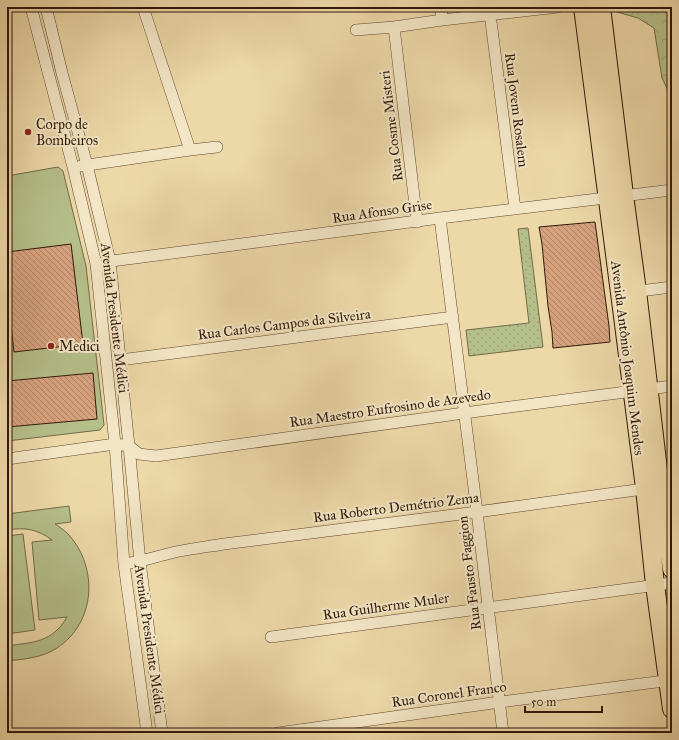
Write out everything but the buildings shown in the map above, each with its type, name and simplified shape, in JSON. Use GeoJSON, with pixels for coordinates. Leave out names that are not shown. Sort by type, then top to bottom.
{"type":"FeatureCollection","features":[{"type":"Feature","properties":{"kind":"main road","name":"Avenida Antônio Joaquim Mendes"},"geometry":{"type":"LineString","coordinates":[[583,7],[616,196],[640,391],[659,487],[672,569]]}},
{"type":"Feature","properties":{"kind":"main road","name":"Avenida Antônio Joaquim Mendes"},"geometry":{"type":"LineString","coordinates":[[601,7],[616,196]]}},
{"type":"Feature","properties":{"kind":"main road","name":"Avenida Antônio Joaquim Mendes"},"geometry":{"type":"LineString","coordinates":[[659,487],[672,709]]}},
{"type":"Feature","properties":{"kind":"street","name":"Avenida Presidente Médici"},"geometry":{"type":"LineString","coordinates":[[31,7],[73,168],[96,264],[115,444],[124,564],[147,733]]}},
{"type":"Feature","properties":{"kind":"street","name":"Avenida Presidente Médici"},"geometry":{"type":"LineString","coordinates":[[46,7],[110,261],[140,562],[162,733]]}},
{"type":"Feature","properties":{"kind":"street"},"geometry":{"type":"LineString","coordinates":[[143,7],[190,150]]}},
{"type":"Feature","properties":{"kind":"street"},"geometry":{"type":"LineString","coordinates":[[441,7],[442,20]]}},
{"type":"Feature","properties":{"kind":"street"},"geometry":{"type":"LineString","coordinates":[[356,30],[394,28],[442,20],[558,7]]}},
{"type":"Feature","properties":{"kind":"street","name":"Rua Jovem Rosalem"},"geometry":{"type":"LineString","coordinates":[[490,14],[515,209]]}},
{"type":"Feature","properties":{"kind":"street","name":"Rua Cosme Misteri"},"geometry":{"type":"LineString","coordinates":[[394,28],[417,222]]}},
{"type":"Feature","properties":{"kind":"street"},"geometry":{"type":"LineString","coordinates":[[49,77],[62,73]]}},
{"type":"Feature","properties":{"kind":"street"},"geometry":{"type":"LineString","coordinates":[[73,168],[217,147]]}},
{"type":"Feature","properties":{"kind":"street","name":"Rua Afonso Grise"},"geometry":{"type":"LineString","coordinates":[[96,264],[440,218],[672,190]]}},
{"type":"Feature","properties":{"kind":"street"},"geometry":{"type":"LineString","coordinates":[[86,220],[99,217]]}},
{"type":"Feature","properties":{"kind":"street","name":"Rua Fausto Faggion"},"geometry":{"type":"LineString","coordinates":[[440,218],[503,733]]}},
{"type":"Feature","properties":{"kind":"street"},"geometry":{"type":"LineString","coordinates":[[629,292],[672,287]]}},
{"type":"Feature","properties":{"kind":"street","name":"Rua Carlos Campos da Silveira"},"geometry":{"type":"LineString","coordinates":[[120,360],[453,317]]}},
{"type":"Feature","properties":{"kind":"street","name":"Rua Maestro Eufrosino de Azevedo"},"geometry":{"type":"LineString","coordinates":[[7,460],[115,444],[129,446],[139,454],[156,456],[464,413],[672,386]]}},
{"type":"Feature","properties":{"kind":"street","name":"Rua Roberto Demétrio Zema"},"geometry":{"type":"LineString","coordinates":[[124,564],[224,544],[659,487]]}},
{"type":"Feature","properties":{"kind":"street","name":"Rua Guilherme Muler"},"geometry":{"type":"LineString","coordinates":[[271,637],[664,584]]}},
{"type":"Feature","properties":{"kind":"street"},"geometry":{"type":"LineString","coordinates":[[137,652],[152,650]]}},
{"type":"Feature","properties":{"kind":"street","name":"Rua Coronel Franco"},"geometry":{"type":"LineString","coordinates":[[278,733],[670,680]]}},
{"type":"Feature","properties":{"kind":"green space"},"geometry":{"type":"Polygon","coordinates":[[[610,7],[672,7],[672,99],[662,78],[654,28],[638,18],[610,10],[610,7]]]}},
{"type":"Feature","properties":{"kind":"green space","name":"Medici"},"geometry":{"type":"Polygon","coordinates":[[[58,167],[63,171],[86,266],[104,425],[100,430],[7,441],[7,176],[58,167]]]}},
{"type":"Feature","properties":{"kind":"green space"},"geometry":{"type":"Polygon","coordinates":[[[528,228],[543,347],[469,356],[466,330],[529,323],[518,229],[528,228]]]}},
{"type":"Feature","properties":{"kind":"green space"},"geometry":{"type":"Polygon","coordinates":[[[69,506],[71,522],[55,524],[69,535],[79,549],[85,563],[88,579],[88,595],[85,610],[79,625],[70,637],[57,648],[45,654],[26,659],[7,661],[7,646],[33,642],[48,637],[61,626],[67,617],[39,620],[32,542],[52,540],[36,531],[25,529],[7,530],[7,514],[69,506]]]}},
{"type":"Feature","properties":{"kind":"green space"},"geometry":{"type":"Polygon","coordinates":[[[23,534],[35,630],[7,634],[7,536],[23,534]]]}},
{"type":"Feature","properties":{"kind":"green space"},"geometry":{"type":"Polygon","coordinates":[[[665,593],[669,596],[672,618],[672,664],[663,594],[665,593]]]}},
{"type":"Feature","properties":{"kind":"place","name":"Corpo de Bombeiros"},"geometry":{"type":"Point","coordinates":[28,132]}},
{"type":"Feature","properties":{"kind":"place","name":"Medici"},"geometry":{"type":"Point","coordinates":[51,346]}}]}
